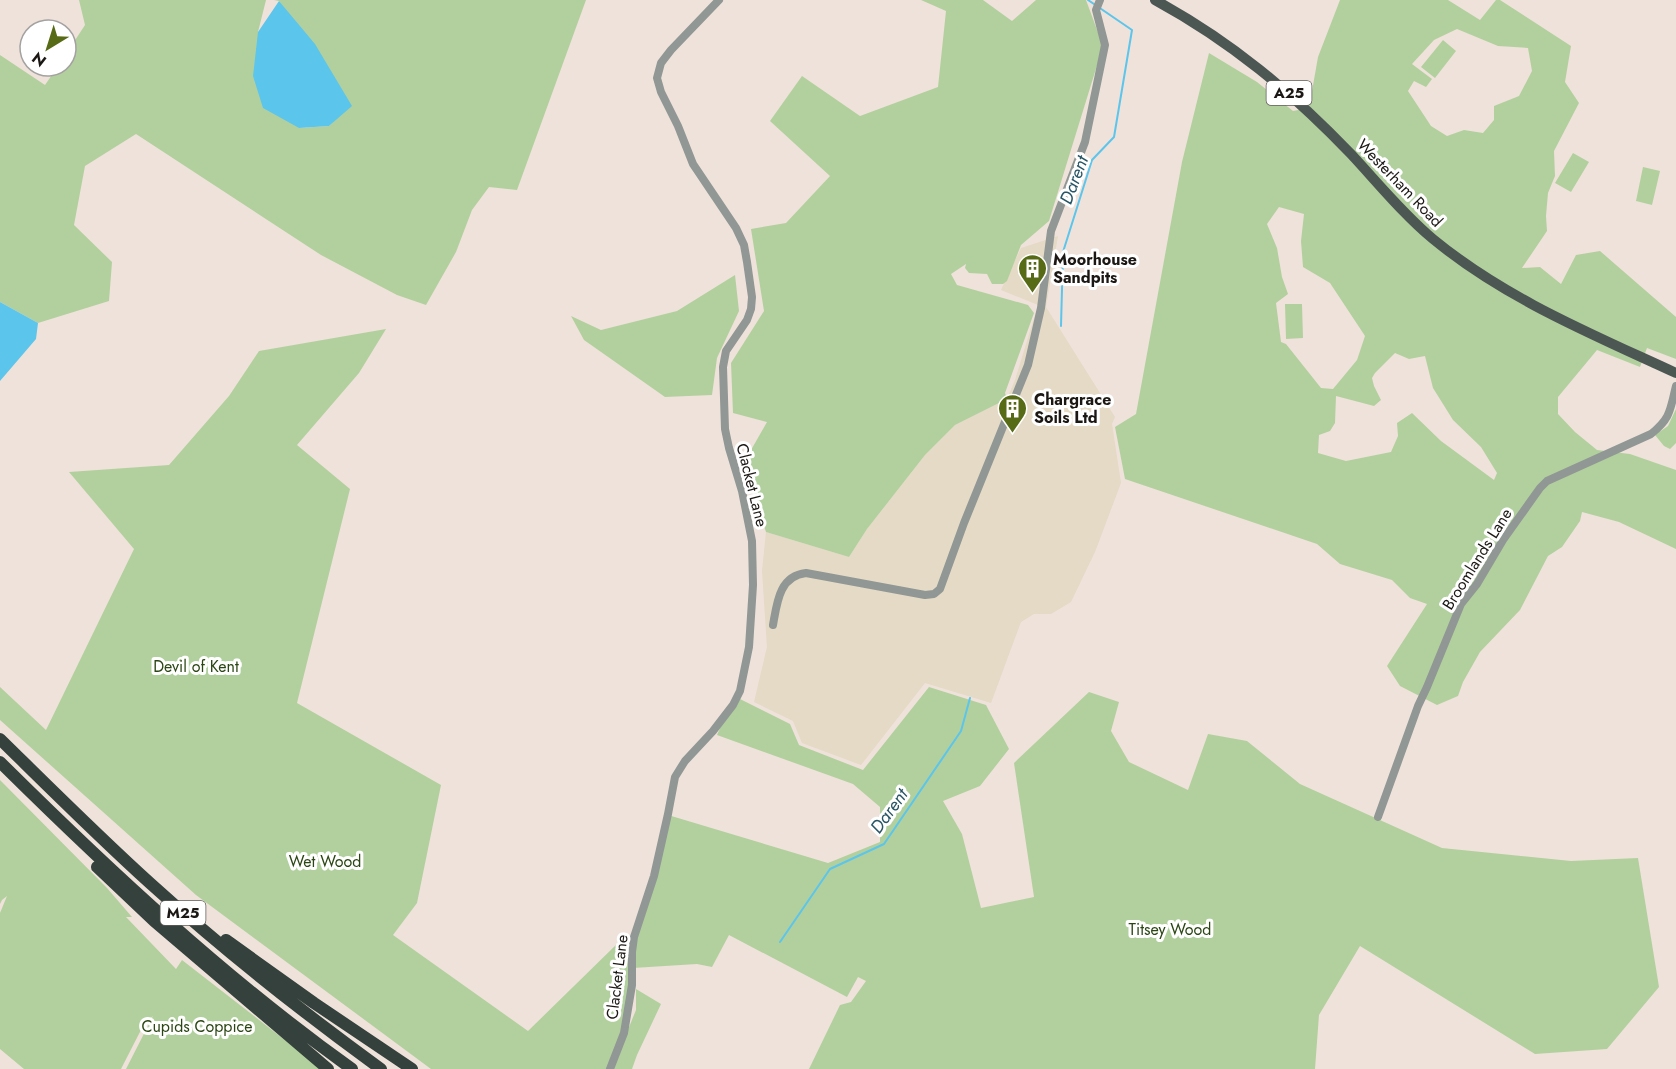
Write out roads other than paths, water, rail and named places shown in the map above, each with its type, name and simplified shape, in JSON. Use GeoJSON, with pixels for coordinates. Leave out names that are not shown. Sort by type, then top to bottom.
{"type":"FeatureCollection","features":[{"type":"Feature","properties":{"kind":"highway","name":"M25"},"geometry":{"type":"LineString","coordinates":[[0,739],[99,836],[176,907],[281,994],[381,1069]]}},
{"type":"Feature","properties":{"kind":"highway","name":"M25"},"geometry":{"type":"LineString","coordinates":[[0,762],[132,889],[204,952],[352,1069]]}},
{"type":"Feature","properties":{"kind":"highway","name":"M25"},"geometry":{"type":"LineString","coordinates":[[70,831],[96,866],[125,895],[328,1069]]}},
{"type":"Feature","properties":{"kind":"highway","name":"M25"},"geometry":{"type":"LineString","coordinates":[[176,907],[412,1069]]}},
{"type":"Feature","properties":{"kind":"main road","name":"Westerham Road"},"geometry":{"type":"LineString","coordinates":[[1155,0],[1216,36],[1274,80],[1351,155],[1403,212],[1466,265],[1525,302],[1676,373]]}},
{"type":"Feature","properties":{"kind":"street","name":"Clacket Lane"},"geometry":{"type":"LineString","coordinates":[[609,1069],[626,1024],[633,978],[634,936],[654,876],[675,777],[685,761],[734,705],[740,691],[749,647],[753,585],[752,541],[742,491],[725,429],[723,367],[726,351],[747,320],[751,309],[752,297],[747,261],[744,245],[736,228],[695,169],[657,78],[665,57],[719,0]]}},
{"type":"Feature","properties":{"kind":"street"},"geometry":{"type":"LineString","coordinates":[[773,625],[783,586],[798,574],[806,573],[925,595],[934,594],[940,590],[964,523],[1028,365],[1041,308],[1051,231],[1085,142],[1105,45],[1096,10],[1100,0]]}},
{"type":"Feature","properties":{"kind":"street","name":"Broomlands Lane"},"geometry":{"type":"LineString","coordinates":[[1378,817],[1418,706],[1461,604],[1477,584],[1503,540],[1544,484],[1651,434],[1663,424],[1668,417],[1676,386]]}},
{"type":"Feature","properties":{"kind":"water"},"geometry":{"type":"Polygon","coordinates":[[[279,1],[315,44],[352,106],[329,126],[299,128],[263,108],[253,76],[258,32],[279,1]]]}},
{"type":"Feature","properties":{"kind":"water"},"geometry":{"type":"Polygon","coordinates":[[[0,302],[38,323],[36,339],[0,381],[0,302]]]}},
{"type":"Feature","properties":{"kind":"waterway","name":"Darent"},"geometry":{"type":"LineString","coordinates":[[1061,326],[1063,252],[1092,160],[1114,137],[1132,30],[1088,0]]}},
{"type":"Feature","properties":{"kind":"waterway","name":"Darent"},"geometry":{"type":"LineString","coordinates":[[780,942],[830,869],[884,844],[961,731],[970,698]]}},
{"type":"Feature","properties":{"kind":"place","name":"Moorhouse Sandpits"},"geometry":{"type":"Point","coordinates":[1032,294]}},
{"type":"Feature","properties":{"kind":"place","name":"Chargrace Soils Ltd"},"geometry":{"type":"Point","coordinates":[1013,434]}},
{"type":"Feature","properties":{"kind":"park label","name":"Devil of Kent"},"geometry":{"type":"Point","coordinates":[196,666]}},
{"type":"Feature","properties":{"kind":"park label","name":"Wet Wood"},"geometry":{"type":"Point","coordinates":[325,861]}},
{"type":"Feature","properties":{"kind":"park label","name":"Titsey Wood"},"geometry":{"type":"Point","coordinates":[1170,929]}},
{"type":"Feature","properties":{"kind":"park label","name":"Cupids Coppice"},"geometry":{"type":"Point","coordinates":[197,1026]}}]}
